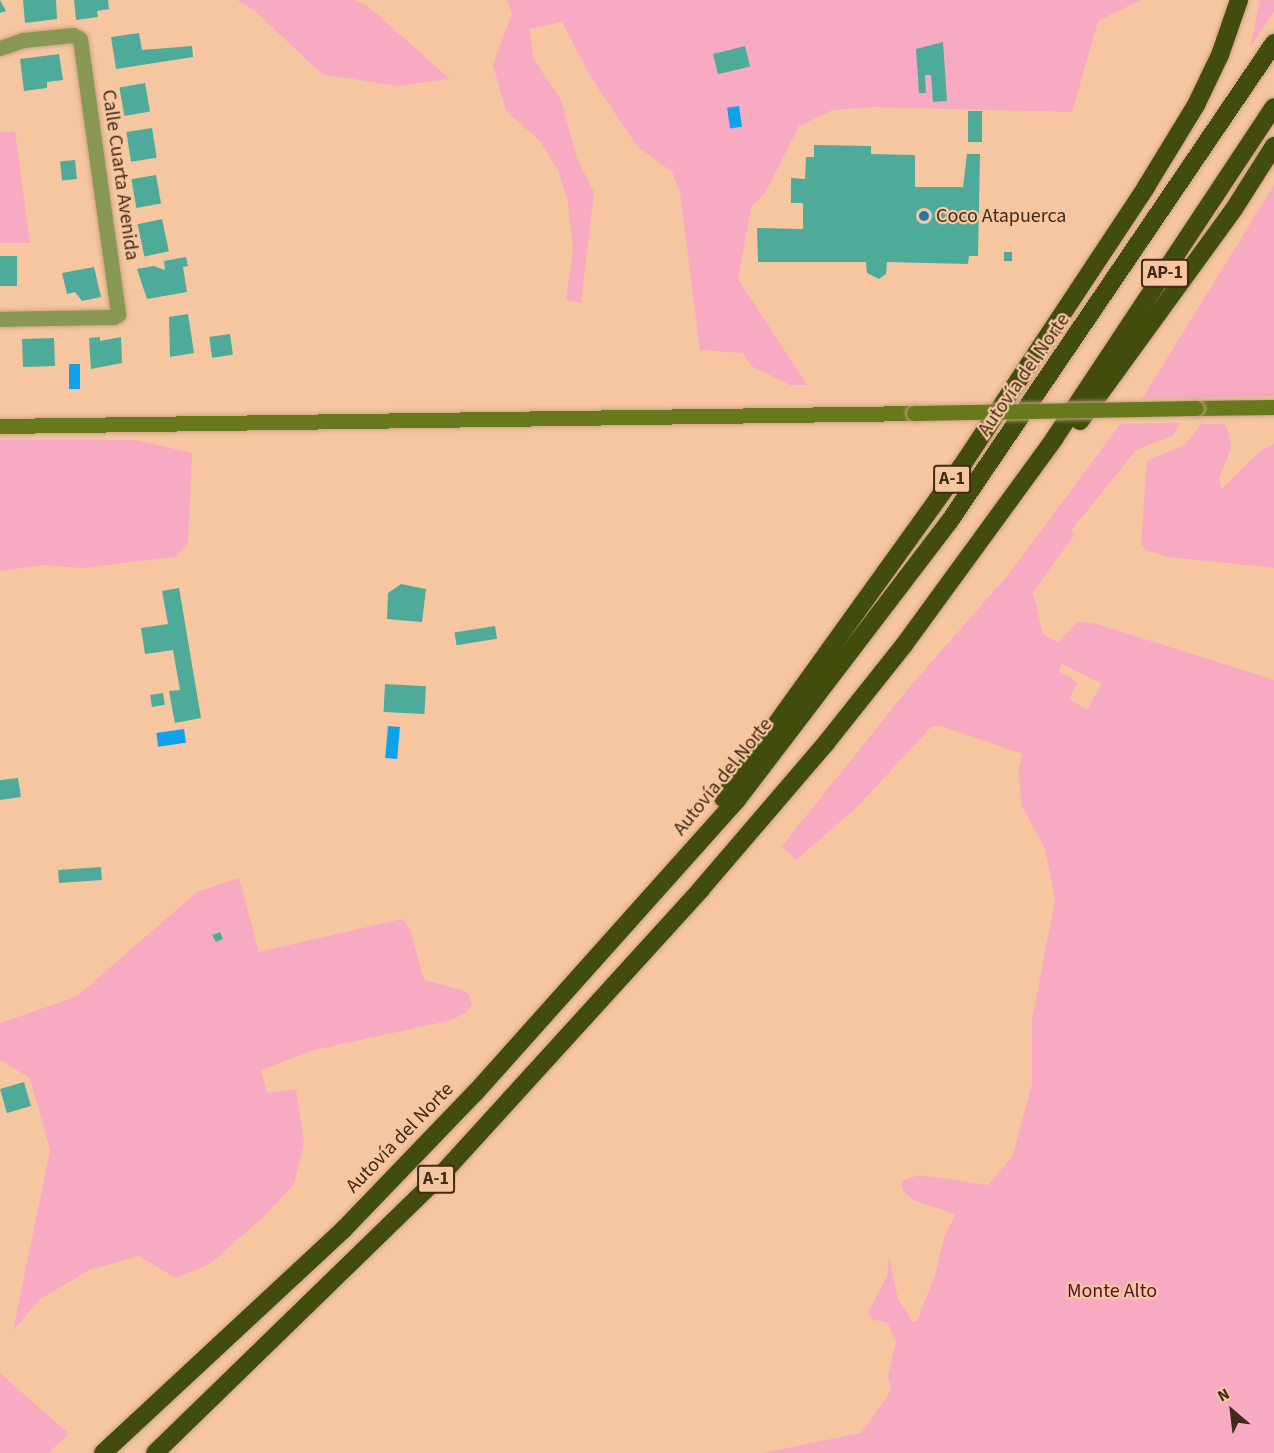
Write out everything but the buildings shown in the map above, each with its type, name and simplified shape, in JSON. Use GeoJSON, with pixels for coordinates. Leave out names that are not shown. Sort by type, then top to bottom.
{"type":"FeatureCollection","features":[{"type":"Feature","properties":{"kind":"highway","name":"A-1"},"geometry":{"type":"LineString","coordinates":[[621,930],[842,636],[1063,315],[1196,105],[1220,55],[1239,0]]}},
{"type":"Feature","properties":{"kind":"highway","name":"Autovía del Norte"},"geometry":{"type":"LineString","coordinates":[[103,1453],[343,1230],[475,1093],[736,800],[949,522],[1274,43]]}},
{"type":"Feature","properties":{"kind":"highway","name":"AP-1"},"geometry":{"type":"LineString","coordinates":[[1054,439],[1274,107]]}},
{"type":"Feature","properties":{"kind":"highway","name":"A-1"},"geometry":{"type":"LineString","coordinates":[[155,1453],[442,1174],[701,889],[904,645],[1054,439],[1077,425],[1234,209],[1274,146]]}},
{"type":"Feature","properties":{"kind":"main road"},"geometry":{"type":"LineString","coordinates":[[0,426],[1274,407]]}},
{"type":"Feature","properties":{"kind":"street","name":"Calle Cuarta Avenida"},"geometry":{"type":"LineString","coordinates":[[0,48],[23,40],[73,35],[80,39],[116,316],[0,318]]}},
{"type":"Feature","properties":{"kind":"green space"},"geometry":{"type":"Polygon","coordinates":[[[237,0],[355,0],[370,8],[450,79],[397,86],[322,74],[255,11],[237,0]]]}},
{"type":"Feature","properties":{"kind":"green space"},"geometry":{"type":"Polygon","coordinates":[[[507,0],[1141,0],[1098,21],[1072,112],[873,107],[833,110],[799,126],[765,193],[751,207],[738,279],[807,385],[790,385],[751,366],[743,353],[700,350],[680,193],[672,172],[637,146],[592,79],[562,22],[529,29],[534,60],[561,100],[577,159],[594,192],[581,303],[566,300],[573,250],[568,202],[558,170],[539,140],[506,111],[493,65],[512,14],[507,0]]]}},
{"type":"Feature","properties":{"kind":"green space"},"geometry":{"type":"Polygon","coordinates":[[[1260,0],[1274,0],[1274,11],[1250,48],[1260,0]]]}},
{"type":"Feature","properties":{"kind":"green space"},"geometry":{"type":"Polygon","coordinates":[[[15,131],[30,243],[0,243],[0,133],[15,131]]]}},
{"type":"Feature","properties":{"kind":"green space"},"geometry":{"type":"Polygon","coordinates":[[[1274,185],[1274,396],[1142,399],[1274,185]]]}},
{"type":"Feature","properties":{"kind":"green space","name":"Monte Alto"},"geometry":{"type":"Polygon","coordinates":[[[1180,423],[1173,435],[1136,450],[1071,531],[1075,534],[1033,592],[1043,634],[1058,642],[1078,621],[1097,624],[1274,680],[1274,1453],[763,1453],[861,1433],[885,1400],[891,1388],[888,1376],[896,1342],[887,1322],[873,1320],[868,1313],[887,1276],[889,1256],[898,1299],[913,1322],[917,1321],[935,1275],[944,1237],[956,1214],[915,1201],[903,1191],[901,1181],[919,1175],[988,1185],[1013,1155],[1032,1084],[1032,1021],[1055,899],[1045,849],[1022,806],[1018,770],[1023,754],[941,726],[931,727],[857,807],[796,860],[782,846],[912,684],[1009,574],[1120,424],[1180,423]],[[1062,664],[1059,671],[1078,683],[1069,699],[1087,710],[1102,684],[1062,664]]]}},
{"type":"Feature","properties":{"kind":"green space"},"geometry":{"type":"Polygon","coordinates":[[[1201,424],[1225,424],[1229,434],[1231,448],[1219,478],[1222,489],[1261,450],[1274,444],[1274,568],[1169,557],[1148,551],[1141,545],[1147,461],[1186,444],[1201,424]]]}},
{"type":"Feature","properties":{"kind":"green space"},"geometry":{"type":"Polygon","coordinates":[[[0,440],[135,440],[192,453],[188,542],[176,557],[81,568],[44,565],[0,571],[0,440]]]}},
{"type":"Feature","properties":{"kind":"green space"},"geometry":{"type":"Polygon","coordinates":[[[239,878],[259,952],[402,919],[410,929],[424,980],[462,990],[469,994],[472,1004],[466,1013],[448,1021],[314,1050],[261,1070],[267,1093],[296,1089],[304,1143],[294,1184],[264,1216],[210,1264],[176,1278],[139,1256],[89,1270],[39,1300],[13,1331],[50,1150],[30,1078],[0,1060],[0,1023],[76,997],[197,892],[239,878]]]}},
{"type":"Feature","properties":{"kind":"green space"},"geometry":{"type":"Polygon","coordinates":[[[0,1373],[69,1434],[48,1453],[0,1453],[0,1373]]]}},
{"type":"Feature","properties":{"kind":"water"},"geometry":{"type":"Polygon","coordinates":[[[739,106],[742,127],[730,128],[727,108],[739,106]]]}},
{"type":"Feature","properties":{"kind":"water"},"geometry":{"type":"Polygon","coordinates":[[[69,364],[80,364],[80,389],[69,389],[69,364]]]}},
{"type":"Feature","properties":{"kind":"water"},"geometry":{"type":"Polygon","coordinates":[[[388,726],[400,727],[397,759],[385,758],[388,726]]]}},
{"type":"Feature","properties":{"kind":"water"},"geometry":{"type":"Polygon","coordinates":[[[184,729],[186,743],[158,747],[156,733],[184,729]]]}},
{"type":"Feature","properties":{"kind":"place","name":"Coco Atapuerca"},"geometry":{"type":"Point","coordinates":[924,216]}}]}
